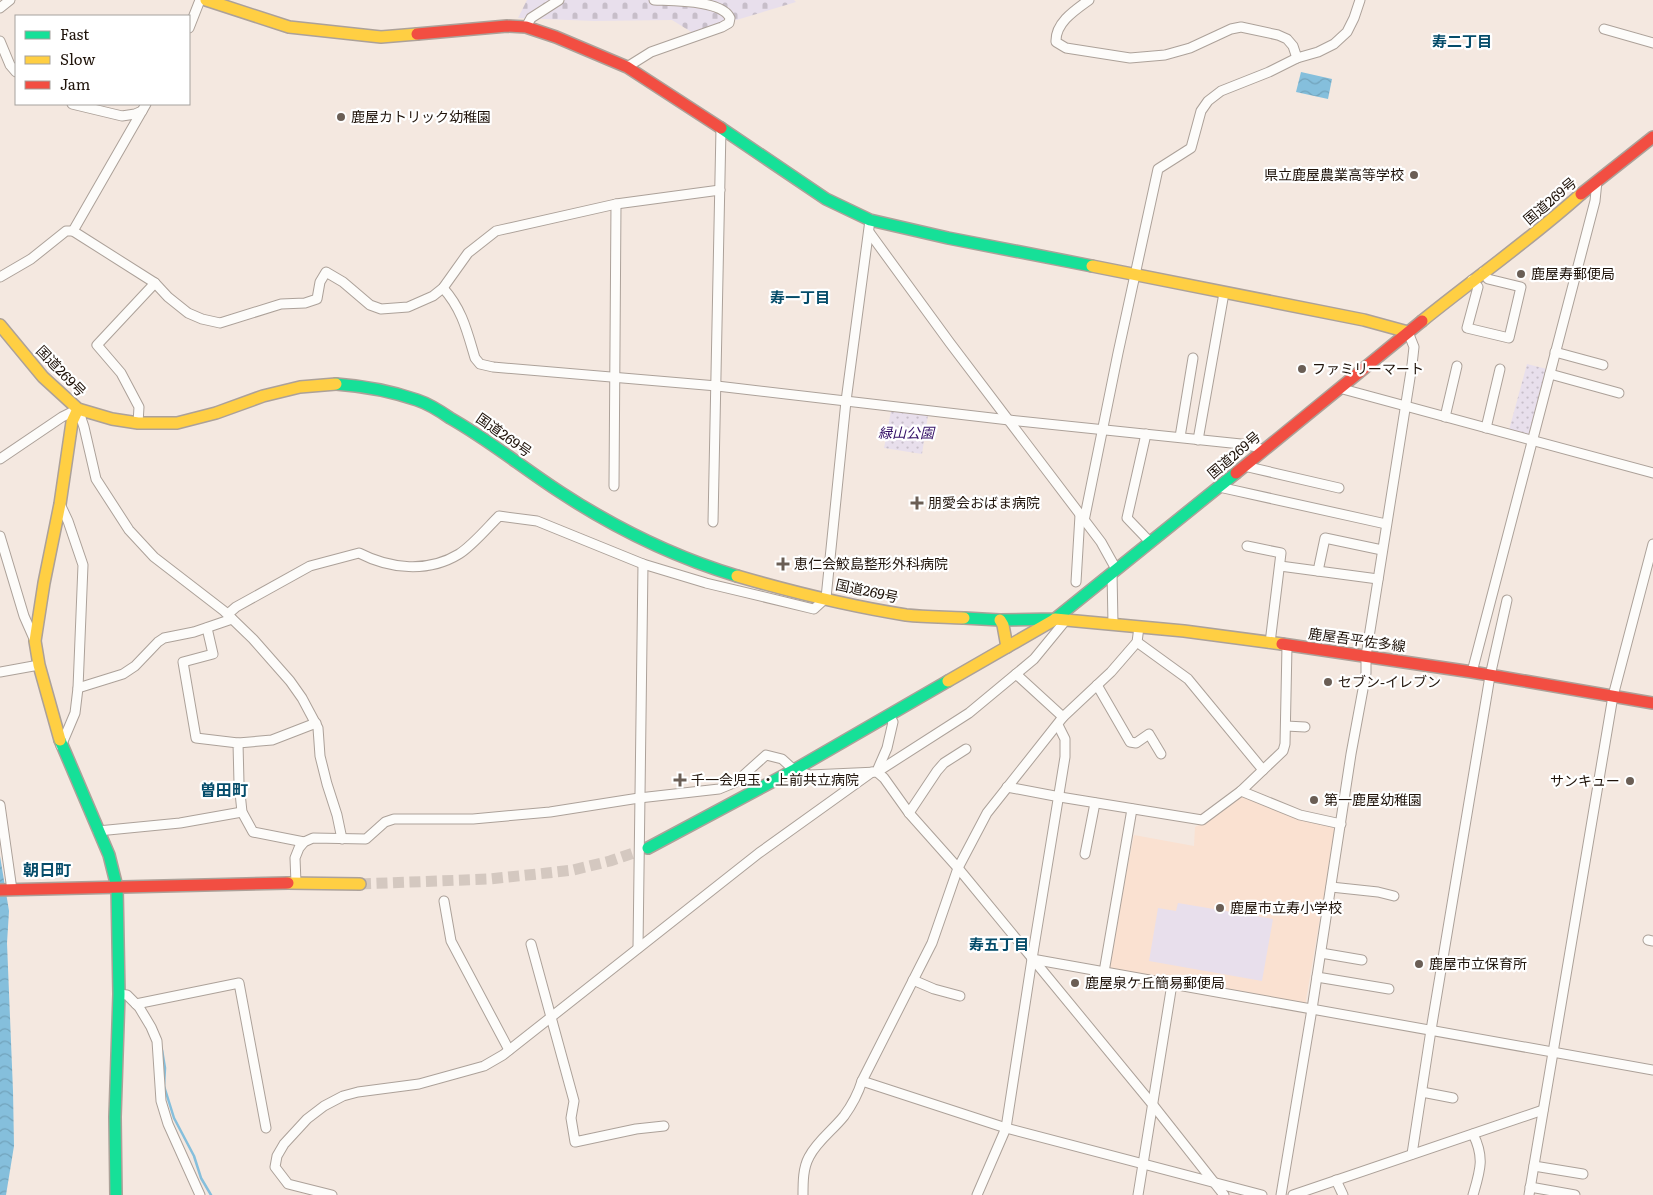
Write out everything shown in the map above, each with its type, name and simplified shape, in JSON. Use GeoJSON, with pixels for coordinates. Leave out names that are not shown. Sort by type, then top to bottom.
{"type":"FeatureCollection","features":[{"type":"Feature","properties":{"kind":"main road"},"geometry":{"type":"LineString","coordinates":[[206,0],[289,27],[381,37],[507,26],[526,27],[556,37],[627,67],[833,204],[870,226],[948,238],[1364,320],[1408,332]]}},
{"type":"Feature","properties":{"kind":"main road","name":"国道269号"},"geometry":{"type":"LineString","coordinates":[[0,326],[43,377],[78,409],[112,419],[138,423],[177,423],[216,413],[263,396],[300,387],[336,384],[364,386],[418,400],[436,409],[470,429],[558,491],[606,521],[642,539],[715,569],[765,584],[879,611],[908,615],[1000,620],[1061,619],[1114,571],[1262,450],[1472,280],[1545,226],[1597,180],[1653,137]]}},
{"type":"Feature","properties":{"kind":"main road"},"geometry":{"type":"LineString","coordinates":[[78,409],[72,422],[60,504],[44,583],[35,641],[39,665],[61,746],[109,855],[117,888],[116,1195]]}},
{"type":"Feature","properties":{"kind":"main road"},"geometry":{"type":"LineString","coordinates":[[648,848],[794,770],[1007,647],[1061,619]]}},
{"type":"Feature","properties":{"kind":"main road","name":"鹿屋吾平佐多線"},"geometry":{"type":"LineString","coordinates":[[1061,619],[1184,631],[1366,656],[1653,703]]}},
{"type":"Feature","properties":{"kind":"main road"},"geometry":{"type":"LineString","coordinates":[[1000,620],[1003,625],[1007,647]]}},
{"type":"Feature","properties":{"kind":"main road"},"geometry":{"type":"LineString","coordinates":[[6,890],[296,883],[360,884]]}},
{"type":"Feature","properties":{"kind":"street"},"geometry":{"type":"LineString","coordinates":[[0,8],[10,0]]}},
{"type":"Feature","properties":{"kind":"street"},"geometry":{"type":"LineString","coordinates":[[190,25],[200,0]]}},
{"type":"Feature","properties":{"kind":"street"},"geometry":{"type":"LineString","coordinates":[[526,27],[531,18],[559,0]]}},
{"type":"Feature","properties":{"kind":"street"},"geometry":{"type":"LineString","coordinates":[[627,67],[651,52],[729,23],[730,18],[728,14],[709,4],[654,0]]}},
{"type":"Feature","properties":{"kind":"street"},"geometry":{"type":"LineString","coordinates":[[1089,0],[1066,18],[1056,36],[1056,42],[1066,48],[1130,58],[1165,54],[1190,48],[1231,29],[1241,27],[1278,35],[1287,39],[1293,46],[1298,58]]}},
{"type":"Feature","properties":{"kind":"street"},"geometry":{"type":"LineString","coordinates":[[1076,582],[1082,518],[1103,429],[1158,169],[1191,148],[1201,111],[1208,101],[1221,91],[1334,44],[1347,32],[1360,0]]}},
{"type":"Feature","properties":{"kind":"street"},"geometry":{"type":"LineString","coordinates":[[1604,29],[1653,43]]}},
{"type":"Feature","properties":{"kind":"street"},"geometry":{"type":"LineString","coordinates":[[0,41],[10,65],[15,71]]}},
{"type":"Feature","properties":{"kind":"street"},"geometry":{"type":"LineString","coordinates":[[76,105],[122,116],[134,114],[144,107]]}},
{"type":"Feature","properties":{"kind":"street"},"geometry":{"type":"LineString","coordinates":[[73,231],[144,107]]}},
{"type":"Feature","properties":{"kind":"street"},"geometry":{"type":"LineString","coordinates":[[714,522],[721,128]]}},
{"type":"Feature","properties":{"kind":"street"},"geometry":{"type":"LineString","coordinates":[[1472,672],[1595,201],[1597,180]]}},
{"type":"Feature","properties":{"kind":"street"},"geometry":{"type":"LineString","coordinates":[[0,277],[31,258],[66,231],[73,231],[155,283],[168,297],[188,313],[202,319],[220,323],[281,304],[306,303],[317,298],[320,282],[326,272],[343,282],[370,304],[381,309],[408,307],[432,296],[443,288],[468,254],[496,231],[616,204],[720,190]]}},
{"type":"Feature","properties":{"kind":"street"},"geometry":{"type":"LineString","coordinates":[[614,486],[616,204]]}},
{"type":"Feature","properties":{"kind":"street"},"geometry":{"type":"LineString","coordinates":[[78,688],[124,674],[164,638],[194,632],[230,617],[236,608],[310,566],[358,553],[375,561],[396,565],[416,567],[440,563],[461,553],[499,516],[537,521],[643,564],[706,583],[814,609],[826,598],[846,401],[870,226]]}},
{"type":"Feature","properties":{"kind":"street"},"geometry":{"type":"LineString","coordinates":[[870,226],[950,344],[1101,542],[1114,571],[1113,624]]}},
{"type":"Feature","properties":{"kind":"street"},"geometry":{"type":"LineString","coordinates":[[1472,280],[1478,287],[1467,328],[1509,338],[1521,287],[1488,279],[1483,272]]}},
{"type":"Feature","properties":{"kind":"street"},"geometry":{"type":"LineString","coordinates":[[138,423],[139,407],[121,373],[98,344],[155,283]]}},
{"type":"Feature","properties":{"kind":"street"},"geometry":{"type":"LineString","coordinates":[[443,288],[460,311],[475,358],[480,364],[512,369],[716,386],[1009,420],[1240,444],[1257,447],[1262,450]]}},
{"type":"Feature","properties":{"kind":"street"},"geometry":{"type":"LineString","coordinates":[[1198,440],[1224,293]]}},
{"type":"Feature","properties":{"kind":"street"},"geometry":{"type":"LineString","coordinates":[[1281,1195],[1366,672],[1366,656],[1414,347],[1408,332]]}},
{"type":"Feature","properties":{"kind":"street"},"geometry":{"type":"LineString","coordinates":[[1555,352],[1603,365]]}},
{"type":"Feature","properties":{"kind":"street"},"geometry":{"type":"LineString","coordinates":[[1180,438],[1193,358]]}},
{"type":"Feature","properties":{"kind":"street"},"geometry":{"type":"LineString","coordinates":[[1445,417],[1457,366]]}},
{"type":"Feature","properties":{"kind":"street"},"geometry":{"type":"LineString","coordinates":[[1486,428],[1500,368]]}},
{"type":"Feature","properties":{"kind":"street"},"geometry":{"type":"LineString","coordinates":[[1550,374],[1619,393]]}},
{"type":"Feature","properties":{"kind":"street"},"geometry":{"type":"LineString","coordinates":[[1339,388],[1653,473]]}},
{"type":"Feature","properties":{"kind":"street"},"geometry":{"type":"LineString","coordinates":[[0,459],[62,417],[78,409],[84,426],[96,479],[129,530],[154,558],[230,617],[253,639],[290,681],[316,723],[320,756],[342,839]]}},
{"type":"Feature","properties":{"kind":"street"},"geometry":{"type":"LineString","coordinates":[[1146,434],[1127,518],[1150,542]]}},
{"type":"Feature","properties":{"kind":"street"},"geometry":{"type":"LineString","coordinates":[[1244,466],[1340,488]]}},
{"type":"Feature","properties":{"kind":"street"},"geometry":{"type":"LineString","coordinates":[[1219,487],[1386,524]]}},
{"type":"Feature","properties":{"kind":"street"},"geometry":{"type":"LineString","coordinates":[[60,504],[83,565],[78,688],[75,713],[61,746]]}},
{"type":"Feature","properties":{"kind":"street"},"geometry":{"type":"LineString","coordinates":[[0,536],[24,616],[35,641]]}},
{"type":"Feature","properties":{"kind":"street"},"geometry":{"type":"LineString","coordinates":[[1318,571],[1325,538],[1382,550]]}},
{"type":"Feature","properties":{"kind":"street"},"geometry":{"type":"LineString","coordinates":[[1576,1195],[1530,1191],[1613,696],[1653,544]]}},
{"type":"Feature","properties":{"kind":"street"},"geometry":{"type":"LineString","coordinates":[[1247,546],[1281,553],[1270,643]]}},
{"type":"Feature","properties":{"kind":"street"},"geometry":{"type":"LineString","coordinates":[[638,948],[643,564]]}},
{"type":"Feature","properties":{"kind":"street"},"geometry":{"type":"LineString","coordinates":[[1280,566],[1378,579]]}},
{"type":"Feature","properties":{"kind":"street"},"geometry":{"type":"LineString","coordinates":[[1412,1154],[1490,676],[1508,600]]}},
{"type":"Feature","properties":{"kind":"street"},"geometry":{"type":"LineString","coordinates":[[332,1195],[288,1184],[275,1167],[277,1156],[284,1144],[307,1119],[324,1106],[343,1096],[358,1092],[419,1084],[484,1066],[509,1050],[759,853],[875,772],[969,713],[1034,659],[1061,619]]}},
{"type":"Feature","properties":{"kind":"street"},"geometry":{"type":"LineString","coordinates":[[803,1195],[804,1173],[808,1158],[815,1146],[844,1115],[857,1096],[862,1081],[932,944],[958,868],[987,812],[1061,721],[1111,672],[1137,642],[1139,627]]}},
{"type":"Feature","properties":{"kind":"street"},"geometry":{"type":"LineString","coordinates":[[206,628],[213,654],[183,662],[196,738],[238,744],[272,740],[316,723]]}},
{"type":"Feature","properties":{"kind":"street"},"geometry":{"type":"LineString","coordinates":[[1137,642],[1188,679],[1263,770]]}},
{"type":"Feature","properties":{"kind":"street"},"geometry":{"type":"LineString","coordinates":[[1007,787],[1132,810],[1202,820],[1241,791],[1283,751],[1286,726],[1287,646]]}},
{"type":"Feature","properties":{"kind":"street"},"geometry":{"type":"LineString","coordinates":[[0,672],[39,665]]}},
{"type":"Feature","properties":{"kind":"street"},"geometry":{"type":"LineString","coordinates":[[978,1195],[1006,1128],[1032,959],[1060,797],[1066,748],[1061,721],[1016,674]]}},
{"type":"Feature","properties":{"kind":"street"},"geometry":{"type":"LineString","coordinates":[[1097,685],[1130,742],[1136,743],[1150,734],[1161,754]]}},
{"type":"Feature","properties":{"kind":"street"},"geometry":{"type":"LineString","coordinates":[[875,772],[887,748],[894,722],[889,715]]}},
{"type":"Feature","properties":{"kind":"street"},"geometry":{"type":"LineString","coordinates":[[1286,726],[1305,727]]}},
{"type":"Feature","properties":{"kind":"street"},"geometry":{"type":"LineString","coordinates":[[238,744],[242,812],[253,832],[304,842]]}},
{"type":"Feature","properties":{"kind":"street"},"geometry":{"type":"LineString","coordinates":[[909,813],[937,770],[944,763],[966,749]]}},
{"type":"Feature","properties":{"kind":"street"},"geometry":{"type":"LineString","coordinates":[[296,883],[295,858],[304,842],[313,838],[366,839],[385,822],[394,819],[482,818],[550,812],[639,798],[719,789],[736,782],[766,755],[782,759],[794,770],[810,775],[875,772],[884,778],[909,813],[958,868],[1153,1105],[1224,1195]]}},
{"type":"Feature","properties":{"kind":"street"},"geometry":{"type":"LineString","coordinates":[[1241,791],[1300,816],[1341,824]]}},
{"type":"Feature","properties":{"kind":"street"},"geometry":{"type":"LineString","coordinates":[[1085,854],[1095,803]]}},
{"type":"Feature","properties":{"kind":"street"},"geometry":{"type":"LineString","coordinates":[[0,805],[6,890]]}},
{"type":"Feature","properties":{"kind":"street"},"geometry":{"type":"LineString","coordinates":[[1104,972],[1132,810]]}},
{"type":"Feature","properties":{"kind":"street"},"geometry":{"type":"LineString","coordinates":[[98,831],[180,823],[242,812]]}},
{"type":"Feature","properties":{"kind":"street"},"geometry":{"type":"LineString","coordinates":[[1331,887],[1378,892],[1394,896]]}},
{"type":"Feature","properties":{"kind":"street"},"geometry":{"type":"LineString","coordinates":[[444,901],[451,941],[509,1050]]}},
{"type":"Feature","properties":{"kind":"street"},"geometry":{"type":"LineString","coordinates":[[531,944],[574,1101],[571,1118],[575,1142],[636,1129],[664,1126]]}},
{"type":"Feature","properties":{"kind":"street"},"geometry":{"type":"LineString","coordinates":[[1321,953],[1362,960]]}},
{"type":"Feature","properties":{"kind":"street"},"geometry":{"type":"LineString","coordinates":[[1032,959],[1653,1070]]}},
{"type":"Feature","properties":{"kind":"street"},"geometry":{"type":"LineString","coordinates":[[1317,977],[1389,989]]}},
{"type":"Feature","properties":{"kind":"street"},"geometry":{"type":"LineString","coordinates":[[913,980],[934,989],[960,996]]}},
{"type":"Feature","properties":{"kind":"street"},"geometry":{"type":"LineString","coordinates":[[136,1004],[239,983],[266,1128]]}},
{"type":"Feature","properties":{"kind":"street"},"geometry":{"type":"LineString","coordinates":[[1138,1195],[1172,984]]}},
{"type":"Feature","properties":{"kind":"street"},"geometry":{"type":"LineString","coordinates":[[118,994],[127,995],[136,1004],[151,1026],[159,1060],[161,1101],[168,1124],[200,1195]]}},
{"type":"Feature","properties":{"kind":"street"},"geometry":{"type":"LineString","coordinates":[[862,1081],[1006,1128],[1262,1195]]}},
{"type":"Feature","properties":{"kind":"street"},"geometry":{"type":"LineString","coordinates":[[1422,1092],[1453,1098]]}},
{"type":"Feature","properties":{"kind":"street"},"geometry":{"type":"LineString","coordinates":[[1293,1195],[1543,1110]]}},
{"type":"Feature","properties":{"kind":"street"},"geometry":{"type":"LineString","coordinates":[[1473,1134],[1480,1148],[1480,1170],[1473,1195]]}},
{"type":"Feature","properties":{"kind":"street"},"geometry":{"type":"LineString","coordinates":[[1534,1166],[1583,1174]]}},
{"type":"Feature","properties":{"kind":"street"},"geometry":{"type":"LineString","coordinates":[[1336,1180],[1343,1195]]}},
{"type":"Feature","properties":{"kind":"shaded area","name":"鹿屋市立寿小学校"},"geometry":{"type":"Polygon","coordinates":[[[1246,795],[1332,826],[1335,831],[1305,1006],[1107,970],[1134,835],[1194,846],[1195,827],[1238,796],[1246,795]]]}},
{"type":"Feature","properties":{"kind":"green space"},"geometry":{"type":"Polygon","coordinates":[[[527,0],[794,0],[796,2],[693,33],[672,20],[594,21],[518,18],[527,0]]]}},
{"type":"Feature","properties":{"kind":"green space"},"geometry":{"type":"Polygon","coordinates":[[[1527,364],[1547,369],[1530,437],[1509,430],[1527,364]]]}},
{"type":"Feature","properties":{"kind":"green space","name":"緑山公園"},"geometry":{"type":"Polygon","coordinates":[[[891,411],[928,415],[922,454],[884,448],[891,411]]]}},
{"type":"Feature","properties":{"kind":"green space"},"geometry":{"type":"Polygon","coordinates":[[[1178,903],[1273,919],[1262,981],[1149,961],[1158,908],[1176,911],[1178,903]]]}},
{"type":"Feature","properties":{"kind":"water"},"geometry":{"type":"Polygon","coordinates":[[[1301,72],[1332,79],[1328,99],[1296,92],[1301,72]]]}},
{"type":"Feature","properties":{"kind":"water"},"geometry":{"type":"Polygon","coordinates":[[[0,856],[9,911],[7,943],[14,1146],[6,1195],[0,1195],[0,856]]]}},
{"type":"Feature","properties":{"kind":"waterway"},"geometry":{"type":"LineString","coordinates":[[162,1050],[165,1068],[164,1086],[174,1118],[194,1156],[201,1178],[211,1195]]}},
{"type":"Feature","properties":{"kind":"tunnel"},"geometry":{"type":"LineString","coordinates":[[360,884],[489,879],[573,870],[610,861],[648,848]]}},
{"type":"Feature","properties":{"kind":"traffic: fast"},"geometry":{"type":"LineString","coordinates":[[721,128],[826,199],[870,220],[948,238],[1092,266]]}},
{"type":"Feature","properties":{"kind":"traffic: fast"},"geometry":{"type":"LineString","coordinates":[[336,384],[387,392],[426,404],[478,435],[560,492],[602,518],[668,551],[737,576]]}},
{"type":"Feature","properties":{"kind":"traffic: fast"},"geometry":{"type":"LineString","coordinates":[[964,618],[1000,620],[1055,619],[1236,473]]}},
{"type":"Feature","properties":{"kind":"traffic: fast"},"geometry":{"type":"LineString","coordinates":[[648,848],[794,770],[948,681]]}},
{"type":"Feature","properties":{"kind":"traffic: fast"},"geometry":{"type":"LineString","coordinates":[[60,740],[109,855],[117,887],[119,994],[115,1117],[116,1195]]}},
{"type":"Feature","properties":{"kind":"traffic: slow"},"geometry":{"type":"LineString","coordinates":[[206,0],[289,27],[381,37],[417,34]]}},
{"type":"Feature","properties":{"kind":"traffic: slow"},"geometry":{"type":"LineString","coordinates":[[1422,321],[1523,243],[1581,194]]}},
{"type":"Feature","properties":{"kind":"traffic: slow"},"geometry":{"type":"LineString","coordinates":[[1092,266],[1364,320],[1408,332]]}},
{"type":"Feature","properties":{"kind":"traffic: slow"},"geometry":{"type":"LineString","coordinates":[[0,325],[43,377],[78,409],[112,419],[138,423],[177,423],[216,413],[263,396],[300,387],[336,384]]}},
{"type":"Feature","properties":{"kind":"traffic: slow"},"geometry":{"type":"LineString","coordinates":[[60,740],[39,665],[35,641],[44,583],[60,504],[72,422],[78,409]]}},
{"type":"Feature","properties":{"kind":"traffic: slow"},"geometry":{"type":"LineString","coordinates":[[737,576],[821,598],[906,615],[964,618]]}},
{"type":"Feature","properties":{"kind":"traffic: slow"},"geometry":{"type":"LineString","coordinates":[[1055,619],[1184,631],[1282,644]]}},
{"type":"Feature","properties":{"kind":"traffic: slow"},"geometry":{"type":"LineString","coordinates":[[1000,620],[1003,625],[1007,647]]}},
{"type":"Feature","properties":{"kind":"traffic: slow"},"geometry":{"type":"LineString","coordinates":[[948,681],[1054,620]]}},
{"type":"Feature","properties":{"kind":"traffic: slow"},"geometry":{"type":"LineString","coordinates":[[288,883],[360,884]]}},
{"type":"Feature","properties":{"kind":"traffic: jam"},"geometry":{"type":"LineString","coordinates":[[417,34],[507,26],[526,27],[556,37],[627,67],[721,128]]}},
{"type":"Feature","properties":{"kind":"traffic: jam"},"geometry":{"type":"LineString","coordinates":[[1581,194],[1653,137]]}},
{"type":"Feature","properties":{"kind":"traffic: jam"},"geometry":{"type":"LineString","coordinates":[[1236,473],[1422,321]]}},
{"type":"Feature","properties":{"kind":"traffic: jam"},"geometry":{"type":"LineString","coordinates":[[1282,644],[1472,672],[1653,703]]}},
{"type":"Feature","properties":{"kind":"traffic: jam"},"geometry":{"type":"LineString","coordinates":[[0,890],[288,883]]}},
{"type":"Feature","properties":{"kind":"place","name":"鹿屋カトリック幼稚園"},"geometry":{"type":"Point","coordinates":[341,117]}},
{"type":"Feature","properties":{"kind":"place","name":"県立鹿屋農業高等学校"},"geometry":{"type":"Point","coordinates":[1414,175]}},
{"type":"Feature","properties":{"kind":"place","name":"鹿屋寿郵便局"},"geometry":{"type":"Point","coordinates":[1521,274]}},
{"type":"Feature","properties":{"kind":"place","name":"ファミリーマート"},"geometry":{"type":"Point","coordinates":[1302,369]}},
{"type":"Feature","properties":{"kind":"place","name":"朋愛会おばま病院"},"geometry":{"type":"Point","coordinates":[917,503]}},
{"type":"Feature","properties":{"kind":"place","name":"恵仁会鮫島整形外科病院"},"geometry":{"type":"Point","coordinates":[783,564]}},
{"type":"Feature","properties":{"kind":"place","name":"セブン-イレブン"},"geometry":{"type":"Point","coordinates":[1328,682]}},
{"type":"Feature","properties":{"kind":"place","name":"千一会児玉・上前共立病院"},"geometry":{"type":"Point","coordinates":[680,780]}},
{"type":"Feature","properties":{"kind":"place","name":"サンキュー"},"geometry":{"type":"Point","coordinates":[1630,781]}},
{"type":"Feature","properties":{"kind":"place","name":"第一鹿屋幼稚園"},"geometry":{"type":"Point","coordinates":[1314,800]}},
{"type":"Feature","properties":{"kind":"place","name":"鹿屋市立寿小学校"},"geometry":{"type":"Point","coordinates":[1220,908]}},
{"type":"Feature","properties":{"kind":"place","name":"鹿屋市立保育所"},"geometry":{"type":"Point","coordinates":[1419,964]}},
{"type":"Feature","properties":{"kind":"place","name":"鹿屋泉ケ丘簡易郵便局"},"geometry":{"type":"Point","coordinates":[1075,983]}},
{"type":"Feature","properties":{"kind":"district","name":"寿二丁目"},"geometry":{"type":"Point","coordinates":[1462,42]}},
{"type":"Feature","properties":{"kind":"district","name":"寿一丁目"},"geometry":{"type":"Point","coordinates":[800,298]}},
{"type":"Feature","properties":{"kind":"district","name":"曽田町"},"geometry":{"type":"Point","coordinates":[224,790]}},
{"type":"Feature","properties":{"kind":"district","name":"朝日町"},"geometry":{"type":"Point","coordinates":[47,870]}},
{"type":"Feature","properties":{"kind":"district","name":"寿五丁目"},"geometry":{"type":"Point","coordinates":[999,945]}}]}
